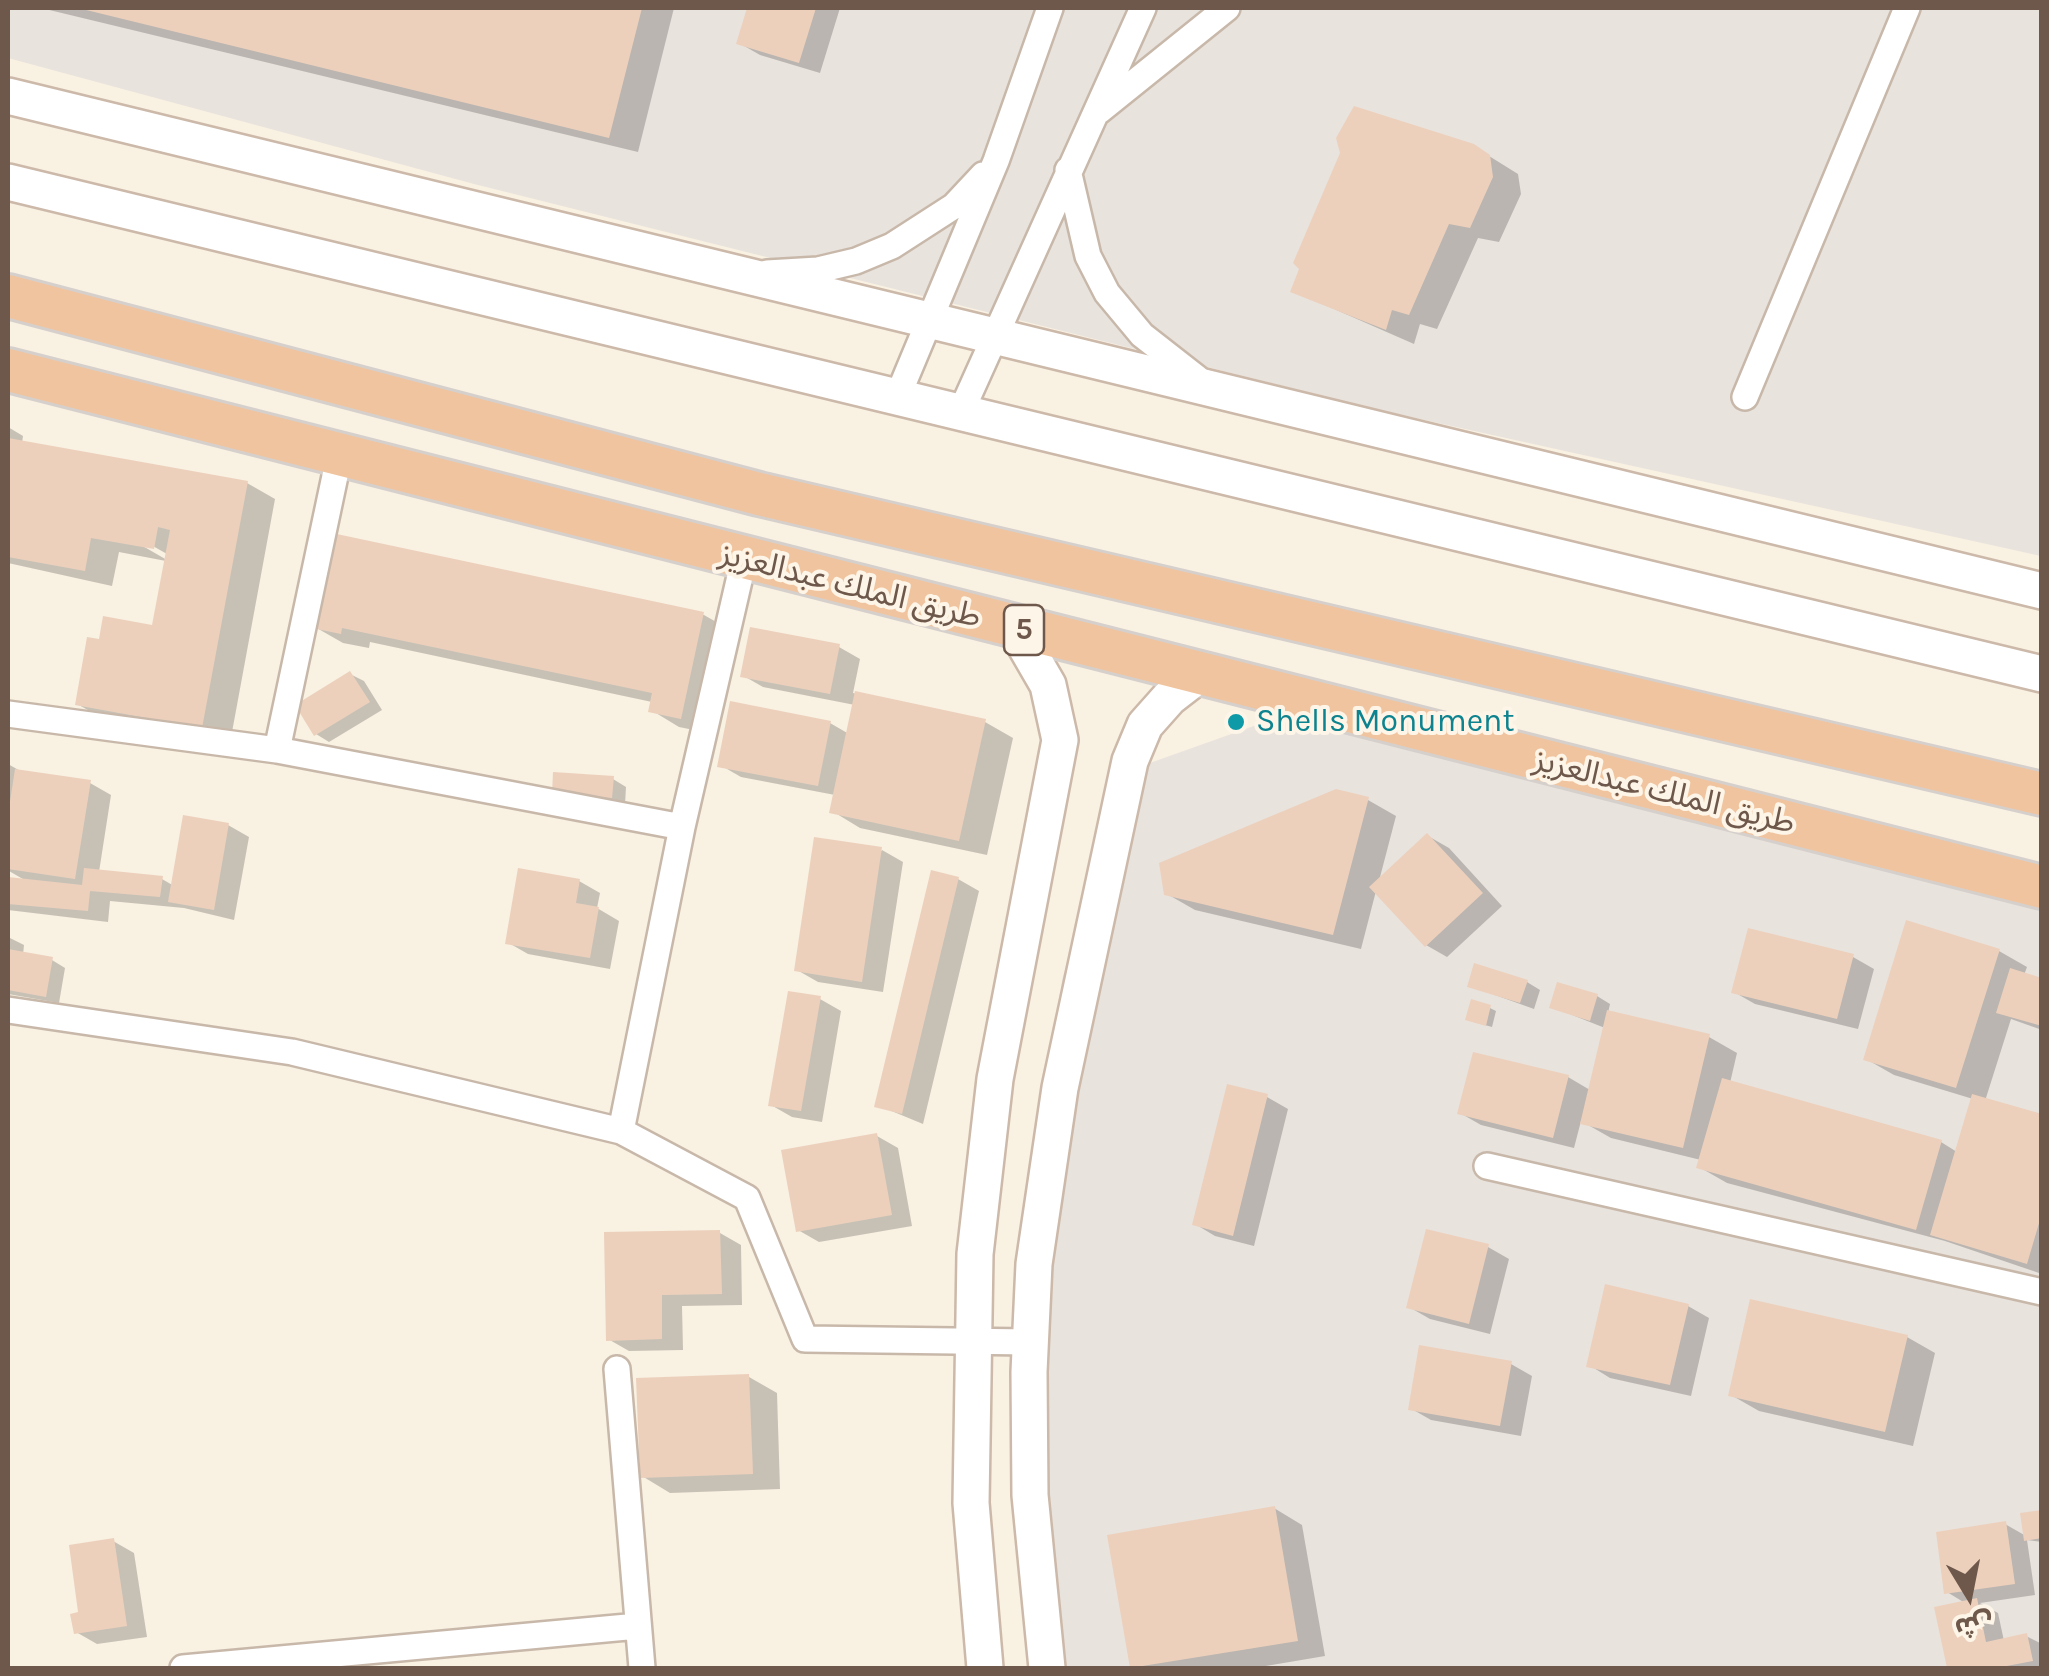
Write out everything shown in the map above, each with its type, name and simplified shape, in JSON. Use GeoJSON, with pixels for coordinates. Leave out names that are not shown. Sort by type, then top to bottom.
{"type":"FeatureCollection","features":[{"type":"Feature","properties":{"kind":"highway","name":"طريق الملك عبدالعزيز"},"geometry":{"type":"LineString","coordinates":[[8,296],[758,494],[2042,794]]}},
{"type":"Feature","properties":{"kind":"highway","name":"طريق الملك عبدالعزيز"},"geometry":{"type":"LineString","coordinates":[[8,370],[338,457],[2042,887]]}},
{"type":"Feature","properties":{"kind":"main road"},"geometry":{"type":"LineString","coordinates":[[8,96],[2042,591]]}},
{"type":"Feature","properties":{"kind":"main road"},"geometry":{"type":"LineString","coordinates":[[8,182],[2042,674]]}},
{"type":"Feature","properties":{"kind":"main road"},"geometry":{"type":"LineString","coordinates":[[985,1668],[971,1503],[975,1254],[995,1079],[1060,740],[1048,685],[1015,628]]}},
{"type":"Feature","properties":{"kind":"main road"},"geometry":{"type":"LineString","coordinates":[[1047,1668],[1030,1496],[1030,1342],[1034,1264],[1060,1088],[1130,761],[1145,725],[1168,698],[1200,674]]}},
{"type":"Feature","properties":{"kind":"street"},"geometry":{"type":"LineString","coordinates":[[897,398],[996,161],[1050,8]]}},
{"type":"Feature","properties":{"kind":"street"},"geometry":{"type":"LineString","coordinates":[[960,414],[1144,8]]}},
{"type":"Feature","properties":{"kind":"street"},"geometry":{"type":"LineString","coordinates":[[1092,116],[1228,8]]}},
{"type":"Feature","properties":{"kind":"street"},"geometry":{"type":"LineString","coordinates":[[1744,397],[1907,8]]}},
{"type":"Feature","properties":{"kind":"street"},"geometry":{"type":"LineString","coordinates":[[746,274],[818,270],[856,262],[892,246],[954,206],[996,161]]}},
{"type":"Feature","properties":{"kind":"street"},"geometry":{"type":"LineString","coordinates":[[1068,170],[1088,256],[1107,293],[1142,335],[1174,364],[1217,391]]}},
{"type":"Feature","properties":{"kind":"street"},"geometry":{"type":"LineString","coordinates":[[278,750],[338,457]]}},
{"type":"Feature","properties":{"kind":"street"},"geometry":{"type":"LineString","coordinates":[[620,1131],[682,827],[744,559]]}},
{"type":"Feature","properties":{"kind":"street"},"geometry":{"type":"LineString","coordinates":[[8,714],[278,750],[682,827]]}},
{"type":"Feature","properties":{"kind":"street"},"geometry":{"type":"LineString","coordinates":[[8,1010],[292,1052],[620,1131],[747,1198],[805,1339],[1030,1342]]}},
{"type":"Feature","properties":{"kind":"street"},"geometry":{"type":"LineString","coordinates":[[1488,1166],[2042,1292]]}},
{"type":"Feature","properties":{"kind":"street"},"geometry":{"type":"LineString","coordinates":[[618,1369],[642,1668]]}},
{"type":"Feature","properties":{"kind":"street"},"geometry":{"type":"LineString","coordinates":[[182,1668],[638,1626]]}},
{"type":"Feature","properties":{"kind":"shaded area"},"geometry":{"type":"Polygon","coordinates":[[[8,8],[2041,8],[2041,556],[1379,410],[474,184],[8,58],[8,8]]]}},
{"type":"Feature","properties":{"kind":"shaded area"},"geometry":{"type":"Polygon","coordinates":[[[1310,706],[2041,872],[2041,1668],[1054,1668],[1026,1308],[1062,980],[1119,774],[1310,706]]]}},
{"type":"Feature","properties":{"kind":"building"},"geometry":{"type":"Polygon","coordinates":[[[78,8],[642,8],[609,138],[78,8]]]}},
{"type":"Feature","properties":{"kind":"building"},"geometry":{"type":"Polygon","coordinates":[[[747,8],[816,8],[799,63],[736,44],[747,8]]]}},
{"type":"Feature","properties":{"kind":"building"},"geometry":{"type":"Polygon","coordinates":[[[1354,106],[1474,144],[1490,155],[1493,177],[1470,228],[1449,224],[1409,315],[1392,310],[1386,330],[1290,292],[1299,269],[1293,263],[1340,153],[1336,138],[1354,106]]]}},
{"type":"Feature","properties":{"kind":"building"},"geometry":{"type":"Polygon","coordinates":[[[8,438],[248,481],[202,728],[75,705],[87,637],[99,639],[103,616],[152,625],[170,530],[158,527],[154,549],[91,538],[85,571],[8,557],[8,438]]]}},
{"type":"Feature","properties":{"kind":"building"},"geometry":{"type":"Polygon","coordinates":[[[332,533],[704,612],[681,719],[648,712],[652,693],[342,628],[341,634],[312,628],[332,533]]]}},
{"type":"Feature","properties":{"kind":"building"},"geometry":{"type":"Polygon","coordinates":[[[750,627],[840,644],[830,694],[740,677],[750,627]]]}},
{"type":"Feature","properties":{"kind":"building"},"geometry":{"type":"Polygon","coordinates":[[[350,671],[370,702],[314,736],[295,705],[350,671]]]}},
{"type":"Feature","properties":{"kind":"building"},"geometry":{"type":"Polygon","coordinates":[[[855,691],[986,719],[959,841],[829,813],[855,691]]]}},
{"type":"Feature","properties":{"kind":"building"},"geometry":{"type":"Polygon","coordinates":[[[730,701],[831,721],[818,786],[717,767],[730,701]]]}},
{"type":"Feature","properties":{"kind":"building"},"geometry":{"type":"Polygon","coordinates":[[[15,769],[91,780],[75,879],[8,869],[8,815],[15,769]]]}},
{"type":"Feature","properties":{"kind":"building"},"geometry":{"type":"Polygon","coordinates":[[[553,772],[614,776],[612,798],[552,794],[553,772]]]}},
{"type":"Feature","properties":{"kind":"building"},"geometry":{"type":"Polygon","coordinates":[[[1336,789],[1369,797],[1333,935],[1164,895],[1159,863],[1336,789]]]}},
{"type":"Feature","properties":{"kind":"building"},"geometry":{"type":"Polygon","coordinates":[[[183,815],[229,823],[214,910],[168,902],[183,815]]]}},
{"type":"Feature","properties":{"kind":"building"},"geometry":{"type":"Polygon","coordinates":[[[1427,833],[1483,893],[1425,947],[1369,887],[1427,833]]]}},
{"type":"Feature","properties":{"kind":"building"},"geometry":{"type":"Polygon","coordinates":[[[814,837],[882,847],[862,982],[794,971],[814,837]]]}},
{"type":"Feature","properties":{"kind":"building"},"geometry":{"type":"Polygon","coordinates":[[[84,868],[163,876],[160,897],[90,891],[88,911],[8,904],[8,877],[82,885],[84,868]]]}},
{"type":"Feature","properties":{"kind":"building"},"geometry":{"type":"Polygon","coordinates":[[[518,868],[580,879],[576,903],[599,907],[590,958],[505,944],[518,868]]]}},
{"type":"Feature","properties":{"kind":"building"},"geometry":{"type":"Polygon","coordinates":[[[931,870],[959,877],[902,1114],[874,1107],[931,870]]]}},
{"type":"Feature","properties":{"kind":"building"},"geometry":{"type":"Polygon","coordinates":[[[1906,920],[2000,949],[1956,1088],[1863,1060],[1906,920]]]}},
{"type":"Feature","properties":{"kind":"building"},"geometry":{"type":"Polygon","coordinates":[[[1748,928],[1854,954],[1837,1019],[1731,993],[1748,928]]]}},
{"type":"Feature","properties":{"kind":"building"},"geometry":{"type":"Polygon","coordinates":[[[8,949],[53,957],[46,997],[8,990],[8,949]]]}},
{"type":"Feature","properties":{"kind":"building"},"geometry":{"type":"Polygon","coordinates":[[[1474,963],[1528,980],[1520,1003],[1467,987],[1474,963]]]}},
{"type":"Feature","properties":{"kind":"building"},"geometry":{"type":"Polygon","coordinates":[[[2010,968],[2042,978],[2042,1026],[1996,1013],[2010,968]]]}},
{"type":"Feature","properties":{"kind":"building"},"geometry":{"type":"Polygon","coordinates":[[[1557,982],[1598,994],[1590,1021],[1549,1008],[1557,982]]]}},
{"type":"Feature","properties":{"kind":"building"},"geometry":{"type":"Polygon","coordinates":[[[788,991],[821,996],[801,1111],[768,1106],[788,991]]]}},
{"type":"Feature","properties":{"kind":"building"},"geometry":{"type":"Polygon","coordinates":[[[1471,999],[1491,1005],[1486,1026],[1465,1020],[1471,999]]]}},
{"type":"Feature","properties":{"kind":"building"},"geometry":{"type":"Polygon","coordinates":[[[1607,1010],[1710,1034],[1683,1148],[1580,1124],[1607,1010]]]}},
{"type":"Feature","properties":{"kind":"building"},"geometry":{"type":"Polygon","coordinates":[[[1473,1052],[1569,1075],[1553,1138],[1457,1114],[1473,1052]]]}},
{"type":"Feature","properties":{"kind":"building"},"geometry":{"type":"Polygon","coordinates":[[[1722,1078],[1942,1140],[1916,1230],[1696,1168],[1722,1078]]]}},
{"type":"Feature","properties":{"kind":"building"},"geometry":{"type":"Polygon","coordinates":[[[1227,1084],[1268,1094],[1233,1236],[1192,1225],[1227,1084]]]}},
{"type":"Feature","properties":{"kind":"building"},"geometry":{"type":"Polygon","coordinates":[[[1972,1094],[2042,1114],[2042,1213],[2027,1264],[1930,1235],[1972,1094]]]}},
{"type":"Feature","properties":{"kind":"building"},"geometry":{"type":"Polygon","coordinates":[[[877,1133],[892,1215],[796,1232],[781,1150],[877,1133]]]}},
{"type":"Feature","properties":{"kind":"building"},"geometry":{"type":"Polygon","coordinates":[[[1426,1229],[1489,1244],[1469,1324],[1406,1308],[1426,1229]]]}},
{"type":"Feature","properties":{"kind":"building"},"geometry":{"type":"Polygon","coordinates":[[[720,1230],[722,1294],[662,1295],[662,1339],[606,1341],[604,1232],[720,1230]]]}},
{"type":"Feature","properties":{"kind":"building"},"geometry":{"type":"Polygon","coordinates":[[[1605,1284],[1689,1304],[1670,1385],[1586,1367],[1605,1284]]]}},
{"type":"Feature","properties":{"kind":"building"},"geometry":{"type":"Polygon","coordinates":[[[1750,1299],[1908,1335],[1885,1432],[1728,1396],[1750,1299]]]}},
{"type":"Feature","properties":{"kind":"building"},"geometry":{"type":"Polygon","coordinates":[[[1419,1345],[1512,1361],[1500,1426],[1408,1410],[1419,1345]]]}},
{"type":"Feature","properties":{"kind":"building"},"geometry":{"type":"Polygon","coordinates":[[[749,1374],[753,1474],[640,1478],[636,1378],[749,1374]]]}},
{"type":"Feature","properties":{"kind":"building"},"geometry":{"type":"Polygon","coordinates":[[[1275,1506],[1298,1641],[1130,1668],[1107,1535],[1275,1506]]]}},
{"type":"Feature","properties":{"kind":"building"},"geometry":{"type":"Polygon","coordinates":[[[2042,1510],[2042,1538],[2024,1541],[2020,1513],[2042,1510]]]}},
{"type":"Feature","properties":{"kind":"building"},"geometry":{"type":"Polygon","coordinates":[[[2006,1521],[2015,1584],[1944,1594],[1936,1532],[2006,1521]]]}},
{"type":"Feature","properties":{"kind":"building"},"geometry":{"type":"Polygon","coordinates":[[[114,1538],[127,1626],[74,1634],[70,1614],[78,1612],[69,1545],[114,1538]]]}},
{"type":"Feature","properties":{"kind":"building"},"geometry":{"type":"Polygon","coordinates":[[[1977,1598],[1986,1642],[2027,1633],[2033,1661],[1996,1668],[1947,1668],[1934,1607],[1977,1598]]]}},
{"type":"Feature","properties":{"kind":"place","name":"Shells Monument"},"geometry":{"type":"Point","coordinates":[1236,722]}}]}
